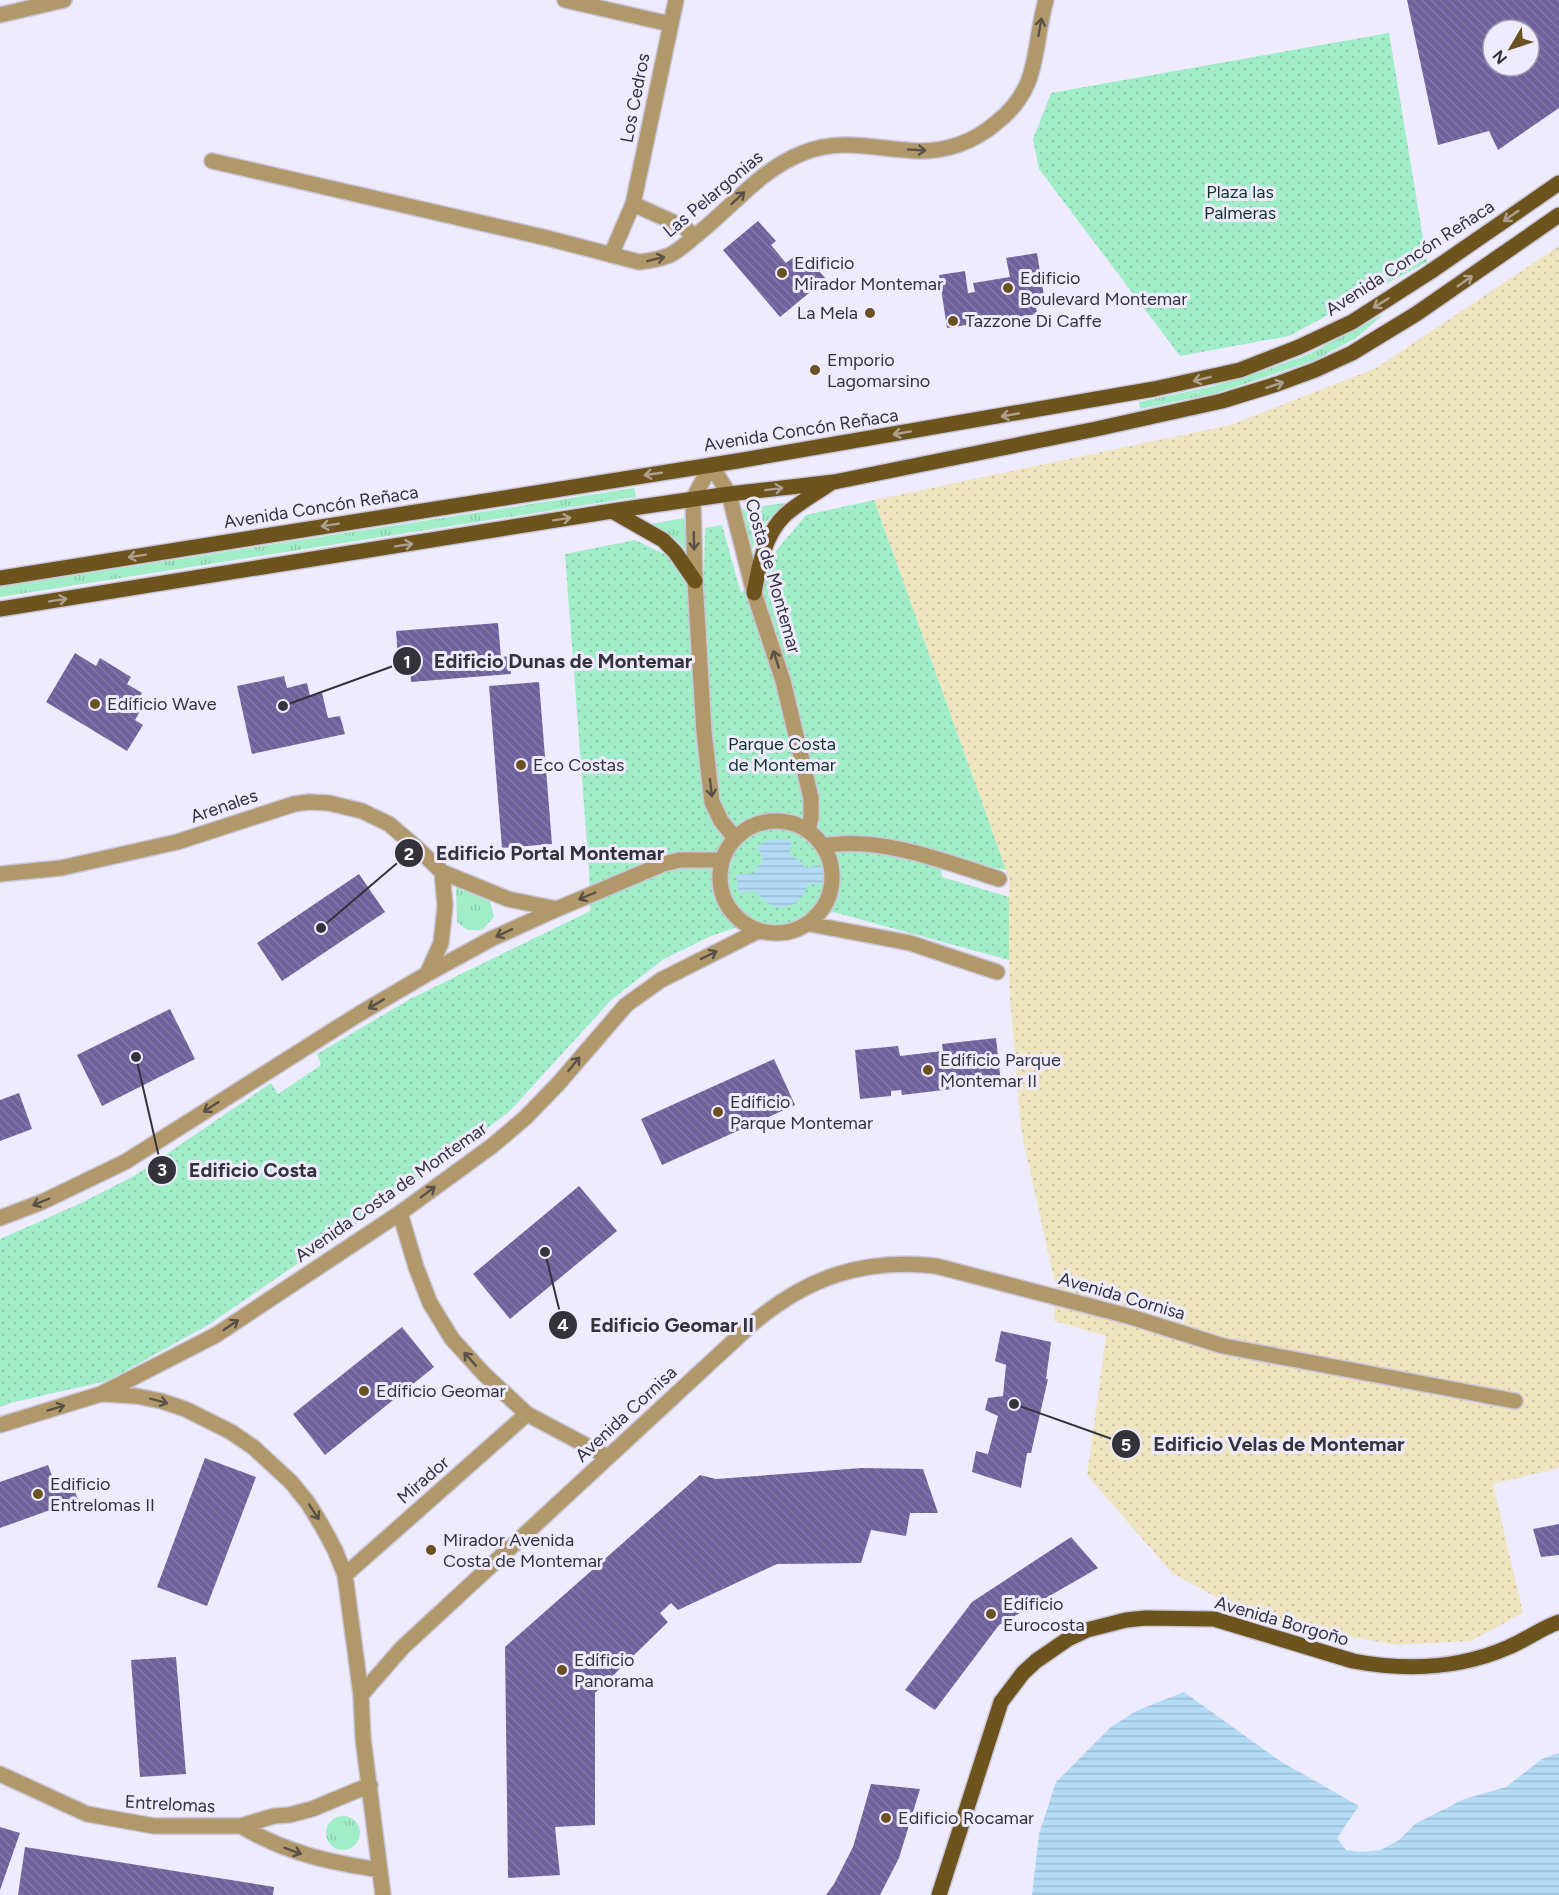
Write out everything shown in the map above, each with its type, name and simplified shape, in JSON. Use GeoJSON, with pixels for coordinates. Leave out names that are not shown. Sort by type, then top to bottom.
{"type":"FeatureCollection","features":[{"type":"Feature","properties":{"kind":"main road","name":"Avenida Concón Reñaca"},"geometry":{"type":"LineString","coordinates":[[0,578],[711,465],[1032,411],[1186,383],[1240,370],[1299,347],[1352,322],[1430,272],[1559,183]]}},
{"type":"Feature","properties":{"kind":"main road"},"geometry":{"type":"LineString","coordinates":[[0,609],[612,511],[834,482],[1222,401],[1315,370],[1352,353],[1424,308],[1559,215]]}},
{"type":"Feature","properties":{"kind":"main road"},"geometry":{"type":"LineString","coordinates":[[754,593],[761,557],[772,532],[785,515],[834,482]]}},
{"type":"Feature","properties":{"kind":"main road"},"geometry":{"type":"LineString","coordinates":[[612,511],[663,540],[675,552],[695,581]]}},
{"type":"Feature","properties":{"kind":"main road","name":"Avenida Borgoño"},"geometry":{"type":"LineString","coordinates":[[939,1895],[1000,1702],[1036,1660],[1068,1639],[1087,1630],[1116,1622],[1146,1618],[1214,1619],[1353,1661],[1414,1668],[1438,1666],[1485,1656],[1508,1648],[1559,1622]]}},
{"type":"Feature","properties":{"kind":"street"},"geometry":{"type":"LineString","coordinates":[[0,15],[64,0]]}},
{"type":"Feature","properties":{"kind":"street"},"geometry":{"type":"LineString","coordinates":[[565,0],[670,24]]}},
{"type":"Feature","properties":{"kind":"street","name":"Los Cedros"},"geometry":{"type":"LineString","coordinates":[[612,255],[633,204],[676,0]]}},
{"type":"Feature","properties":{"kind":"street","name":"Las Pelargonias"},"geometry":{"type":"LineString","coordinates":[[212,161],[547,238],[639,262],[650,261],[671,254],[694,237],[772,168],[805,152],[844,144],[919,151],[934,150],[966,142],[982,134],[1009,111],[1027,84],[1033,69],[1046,0]]}},
{"type":"Feature","properties":{"kind":"street"},"geometry":{"type":"LineString","coordinates":[[633,204],[684,226],[694,237]]}},
{"type":"Feature","properties":{"kind":"street"},"geometry":{"type":"LineString","coordinates":[[711,465],[693,499],[695,581],[704,732],[712,802],[721,821],[735,838]]}},
{"type":"Feature","properties":{"kind":"street","name":"Costa de Montemar"},"geometry":{"type":"LineString","coordinates":[[711,465],[729,494],[754,593],[783,681],[812,798],[808,830]]}},
{"type":"Feature","properties":{"kind":"street","name":"Arenales"},"geometry":{"type":"LineString","coordinates":[[0,874],[61,868],[177,842],[272,810],[309,802],[328,803],[347,806],[389,824],[442,872],[508,899],[557,909]]}},
{"type":"Feature","properties":{"kind":"street"},"geometry":{"type":"LineString","coordinates":[[762,822],[793,823],[808,830],[823,846],[831,861],[833,879],[830,896],[822,911],[810,924],[794,932],[776,934],[758,931],[743,923],[730,911],[722,895],[719,878],[727,849],[735,838],[762,822]]}},
{"type":"Feature","properties":{"kind":"street"},"geometry":{"type":"LineString","coordinates":[[823,846],[859,842],[922,855],[999,879]]}},
{"type":"Feature","properties":{"kind":"street"},"geometry":{"type":"LineString","coordinates":[[0,1218],[42,1202],[125,1162],[320,1038],[491,939],[663,864],[680,860],[722,861]]}},
{"type":"Feature","properties":{"kind":"street"},"geometry":{"type":"LineString","coordinates":[[427,974],[441,943],[446,906],[442,872]]}},
{"type":"Feature","properties":{"kind":"street"},"geometry":{"type":"LineString","coordinates":[[810,924],[910,943],[998,972]]}},
{"type":"Feature","properties":{"kind":"street","name":"Avenida Costa de Montemar"},"geometry":{"type":"LineString","coordinates":[[1,1423],[101,1394],[216,1335],[400,1213],[492,1146],[525,1118],[558,1084],[626,1005],[661,980],[758,931]]}},
{"type":"Feature","properties":{"kind":"street"},"geometry":{"type":"LineString","coordinates":[[400,1213],[416,1267],[430,1303],[452,1339],[484,1374],[527,1414],[608,1457]]}},
{"type":"Feature","properties":{"kind":"street","name":"Avenida Cornisa"},"geometry":{"type":"LineString","coordinates":[[360,1695],[402,1648],[650,1417],[771,1308],[792,1294],[830,1276],[863,1267],[912,1263],[936,1266],[1128,1316],[1223,1346],[1515,1401]]}},
{"type":"Feature","properties":{"kind":"street"},"geometry":{"type":"LineString","coordinates":[[101,1394],[136,1396],[185,1409],[231,1432],[253,1447],[291,1482],[308,1503],[335,1550],[345,1575],[383,1895]]}},
{"type":"Feature","properties":{"kind":"street","name":"Mirador"},"geometry":{"type":"LineString","coordinates":[[345,1575],[527,1414]]}},
{"type":"Feature","properties":{"kind":"street","name":"Entrelomas"},"geometry":{"type":"LineString","coordinates":[[0,1774],[87,1814],[154,1826],[241,1826],[274,1816],[312,1809],[370,1785]]}},
{"type":"Feature","properties":{"kind":"street","name":"Entrelomas"},"geometry":{"type":"LineString","coordinates":[[241,1826],[260,1837],[298,1853],[330,1863],[380,1870]]}},
{"type":"Feature","properties":{"kind":"green space","name":"Plaza las Palmeras"},"geometry":{"type":"Polygon","coordinates":[[[1389,33],[1427,262],[1289,336],[1180,356],[1039,169],[1033,139],[1051,93],[1389,33]]]}},
{"type":"Feature","properties":{"kind":"green space"},"geometry":{"type":"Polygon","coordinates":[[[1384,314],[1356,338],[1313,361],[1217,393],[1140,409],[1139,402],[1214,386],[1309,354],[1384,314]]]}},
{"type":"Feature","properties":{"kind":"green space"},"geometry":{"type":"Polygon","coordinates":[[[634,488],[636,497],[0,597],[0,587],[634,488]]]}},
{"type":"Feature","properties":{"kind":"green space","name":"Parque Costa de Montemar"},"geometry":{"type":"Polygon","coordinates":[[[874,500],[1006,870],[939,856],[942,877],[1009,897],[1009,960],[833,912],[782,928],[756,921],[711,936],[664,959],[611,1000],[510,1111],[407,1189],[208,1325],[107,1381],[0,1407],[0,1239],[81,1203],[134,1176],[271,1083],[278,1094],[321,1065],[317,1054],[410,999],[590,911],[565,554],[635,540],[704,573],[705,528],[722,525],[741,593],[806,515],[874,500]]]}},
{"type":"Feature","properties":{"kind":"green space"},"geometry":{"type":"Polygon","coordinates":[[[785,503],[764,524],[750,553],[740,509],[785,503]]]}},
{"type":"Feature","properties":{"kind":"green space"},"geometry":{"type":"Polygon","coordinates":[[[690,517],[691,557],[678,541],[650,524],[690,517]]]}},
{"type":"Feature","properties":{"kind":"green space"},"geometry":{"type":"Polygon","coordinates":[[[456,887],[490,901],[494,917],[482,930],[467,930],[457,922],[456,887]]]}},
{"type":"Feature","properties":{"kind":"green space"},"geometry":{"type":"Polygon","coordinates":[[[343,1816],[355,1821],[360,1833],[355,1845],[343,1850],[331,1845],[326,1833],[331,1821],[343,1816]]]}},
{"type":"Feature","properties":{"kind":"sand"},"geometry":{"type":"Polygon","coordinates":[[[1559,246],[1559,1468],[1493,1484],[1523,1613],[1471,1641],[1398,1645],[1261,1622],[1172,1573],[1087,1475],[1106,1336],[1054,1321],[1055,1284],[1021,1130],[1009,986],[1009,879],[874,500],[1230,425],[1376,368],[1559,246]]]}},
{"type":"Feature","properties":{"kind":"water"},"geometry":{"type":"Polygon","coordinates":[[[778,839],[791,840],[789,854],[801,862],[805,868],[820,865],[823,870],[824,883],[808,885],[798,901],[784,907],[769,904],[756,891],[740,893],[737,887],[737,875],[754,873],[763,859],[757,846],[778,839]]]}},
{"type":"Feature","properties":{"kind":"water"},"geometry":{"type":"Polygon","coordinates":[[[1184,1692],[1280,1761],[1359,1806],[1337,1838],[1346,1850],[1362,1852],[1381,1850],[1399,1840],[1415,1824],[1464,1799],[1506,1787],[1542,1759],[1559,1753],[1559,1895],[1032,1895],[1039,1834],[1056,1782],[1111,1727],[1136,1711],[1184,1692]]]}},
{"type":"Feature","properties":{"kind":"building"},"geometry":{"type":"Polygon","coordinates":[[[1407,0],[1559,0],[1559,108],[1498,150],[1489,131],[1438,145],[1407,0]]]}},
{"type":"Feature","properties":{"kind":"building","name":"Edificio Mirador Montemar"},"geometry":{"type":"Polygon","coordinates":[[[758,221],[776,241],[771,245],[786,263],[796,255],[805,267],[811,262],[826,279],[780,317],[723,250],[758,221]]]}},
{"type":"Feature","properties":{"kind":"building","name":"Edificio Boulevard Montemar"},"geometry":{"type":"Polygon","coordinates":[[[1037,253],[1044,296],[1035,297],[1037,314],[947,328],[939,275],[965,271],[968,293],[975,292],[973,283],[1010,277],[1006,258],[1037,253]]]}},
{"type":"Feature","properties":{"kind":"building"},"geometry":{"type":"Polygon","coordinates":[[[498,623],[501,657],[510,656],[511,674],[411,682],[409,656],[398,657],[396,631],[498,623]]]}},
{"type":"Feature","properties":{"kind":"building","name":"Edificio Wave"},"geometry":{"type":"Polygon","coordinates":[[[75,653],[96,666],[100,658],[131,677],[127,684],[142,693],[136,702],[143,706],[135,720],[143,725],[127,751],[46,702],[75,653]]]}},
{"type":"Feature","properties":{"kind":"building"},"geometry":{"type":"Polygon","coordinates":[[[284,676],[287,688],[307,683],[310,696],[322,693],[328,718],[340,716],[345,734],[252,754],[237,686],[284,676]]]}},
{"type":"Feature","properties":{"kind":"building","name":"Eco Costas"},"geometry":{"type":"Polygon","coordinates":[[[539,682],[552,844],[502,848],[489,686],[539,682]]]}},
{"type":"Feature","properties":{"kind":"building"},"geometry":{"type":"Polygon","coordinates":[[[359,874],[385,912],[282,981],[257,943],[359,874]]]}},
{"type":"Feature","properties":{"kind":"building"},"geometry":{"type":"Polygon","coordinates":[[[170,1009],[195,1059],[102,1106],[77,1055],[170,1009]]]}},
{"type":"Feature","properties":{"kind":"building","name":"Edificio Parque Montemar II"},"geometry":{"type":"Polygon","coordinates":[[[996,1038],[1001,1083],[960,1088],[959,1083],[951,1084],[952,1089],[902,1095],[901,1090],[891,1091],[891,1096],[860,1099],[855,1050],[898,1046],[900,1056],[943,1051],[942,1044],[996,1038]]]}},
{"type":"Feature","properties":{"kind":"building","name":"Edificio Parque Montemar"},"geometry":{"type":"Polygon","coordinates":[[[774,1059],[795,1105],[662,1165],[641,1119],[774,1059]]]}},
{"type":"Feature","properties":{"kind":"building"},"geometry":{"type":"Polygon","coordinates":[[[19,1093],[32,1129],[0,1141],[0,1100],[19,1093]]]}},
{"type":"Feature","properties":{"kind":"building"},"geometry":{"type":"Polygon","coordinates":[[[579,1186],[617,1231],[510,1319],[473,1274],[579,1186]]]}},
{"type":"Feature","properties":{"kind":"building","name":"Edificio Geomar"},"geometry":{"type":"Polygon","coordinates":[[[402,1327],[434,1367],[325,1455],[293,1414],[402,1327]]]}},
{"type":"Feature","properties":{"kind":"building"},"geometry":{"type":"Polygon","coordinates":[[[1001,1331],[1051,1342],[1046,1379],[1048,1379],[1031,1453],[1027,1453],[1021,1488],[972,1472],[976,1451],[988,1454],[998,1416],[985,1410],[988,1398],[1003,1396],[1006,1365],[995,1361],[1001,1331]]]}},
{"type":"Feature","properties":{"kind":"building"},"geometry":{"type":"Polygon","coordinates":[[[205,1458],[256,1477],[207,1606],[157,1587],[205,1458]]]}},
{"type":"Feature","properties":{"kind":"building","name":"Edificio Entrelomas II"},"geometry":{"type":"Polygon","coordinates":[[[48,1465],[57,1489],[72,1484],[78,1500],[0,1528],[0,1482],[48,1465]]]}},
{"type":"Feature","properties":{"kind":"building","name":"Edificio Panorama"},"geometry":{"type":"Polygon","coordinates":[[[862,1468],[923,1469],[938,1513],[910,1513],[906,1536],[871,1530],[861,1563],[777,1564],[678,1610],[671,1603],[660,1613],[668,1622],[595,1693],[595,1825],[555,1827],[560,1875],[508,1878],[505,1647],[700,1475],[716,1479],[862,1468]]]}},
{"type":"Feature","properties":{"kind":"building"},"geometry":{"type":"Polygon","coordinates":[[[1559,1524],[1559,1555],[1541,1557],[1533,1529],[1559,1524]]]}},
{"type":"Feature","properties":{"kind":"building","name":"Edificio Eurocosta"},"geometry":{"type":"Polygon","coordinates":[[[1071,1537],[1098,1568],[999,1625],[935,1710],[905,1690],[972,1602],[1071,1537]]]}},
{"type":"Feature","properties":{"kind":"building"},"geometry":{"type":"Polygon","coordinates":[[[176,1657],[186,1774],[140,1777],[131,1660],[176,1657]]]}},
{"type":"Feature","properties":{"kind":"building","name":"Edificio Rocamar"},"geometry":{"type":"Polygon","coordinates":[[[871,1784],[920,1789],[899,1858],[880,1895],[826,1895],[853,1847],[871,1784]]]}},
{"type":"Feature","properties":{"kind":"building"},"geometry":{"type":"Polygon","coordinates":[[[0,1827],[20,1833],[0,1890],[0,1827]]]}},
{"type":"Feature","properties":{"kind":"building"},"geometry":{"type":"Polygon","coordinates":[[[25,1847],[274,1887],[273,1895],[18,1895],[25,1847]]]}},
{"type":"Feature","properties":{"kind":"place","name":"Edificio Mirador Montemar"},"geometry":{"type":"Point","coordinates":[782,273]}},
{"type":"Feature","properties":{"kind":"place","name":"Edificio Boulevard Montemar"},"geometry":{"type":"Point","coordinates":[1008,288]}},
{"type":"Feature","properties":{"kind":"place","name":"La Mela"},"geometry":{"type":"Point","coordinates":[870,313]}},
{"type":"Feature","properties":{"kind":"place","name":"Tazzone Di Caffe"},"geometry":{"type":"Point","coordinates":[953,321]}},
{"type":"Feature","properties":{"kind":"place","name":"Emporio Lagomarsino"},"geometry":{"type":"Point","coordinates":[815,370]}},
{"type":"Feature","properties":{"kind":"place","name":"Edificio Wave"},"geometry":{"type":"Point","coordinates":[95,704]}},
{"type":"Feature","properties":{"kind":"place","name":"Edificio Dunas de Montemar"},"geometry":{"type":"Point","coordinates":[283,706]}},
{"type":"Feature","properties":{"kind":"place","name":"Eco Costas"},"geometry":{"type":"Point","coordinates":[521,765]}},
{"type":"Feature","properties":{"kind":"place","name":"Edificio Portal Montemar"},"geometry":{"type":"Point","coordinates":[321,928]}},
{"type":"Feature","properties":{"kind":"place","name":"Edificio Costa"},"geometry":{"type":"Point","coordinates":[136,1057]}},
{"type":"Feature","properties":{"kind":"place","name":"Edificio Parque Montemar II"},"geometry":{"type":"Point","coordinates":[928,1070]}},
{"type":"Feature","properties":{"kind":"place","name":"Edificio Parque Montemar"},"geometry":{"type":"Point","coordinates":[718,1112]}},
{"type":"Feature","properties":{"kind":"place","name":"Edificio Geomar II"},"geometry":{"type":"Point","coordinates":[545,1252]}},
{"type":"Feature","properties":{"kind":"place","name":"Edificio Geomar"},"geometry":{"type":"Point","coordinates":[364,1391]}},
{"type":"Feature","properties":{"kind":"place","name":"Edificio Velas de Montemar"},"geometry":{"type":"Point","coordinates":[1014,1404]}},
{"type":"Feature","properties":{"kind":"place","name":"Edificio Entrelomas II"},"geometry":{"type":"Point","coordinates":[38,1494]}},
{"type":"Feature","properties":{"kind":"place","name":"Mirador Avenida Costa de Montemar"},"geometry":{"type":"Point","coordinates":[431,1550]}},
{"type":"Feature","properties":{"kind":"place","name":"Edificio Eurocosta"},"geometry":{"type":"Point","coordinates":[991,1614]}},
{"type":"Feature","properties":{"kind":"place","name":"Edificio Panorama"},"geometry":{"type":"Point","coordinates":[562,1670]}},
{"type":"Feature","properties":{"kind":"place","name":"Edificio Rocamar"},"geometry":{"type":"Point","coordinates":[886,1818]}}]}
